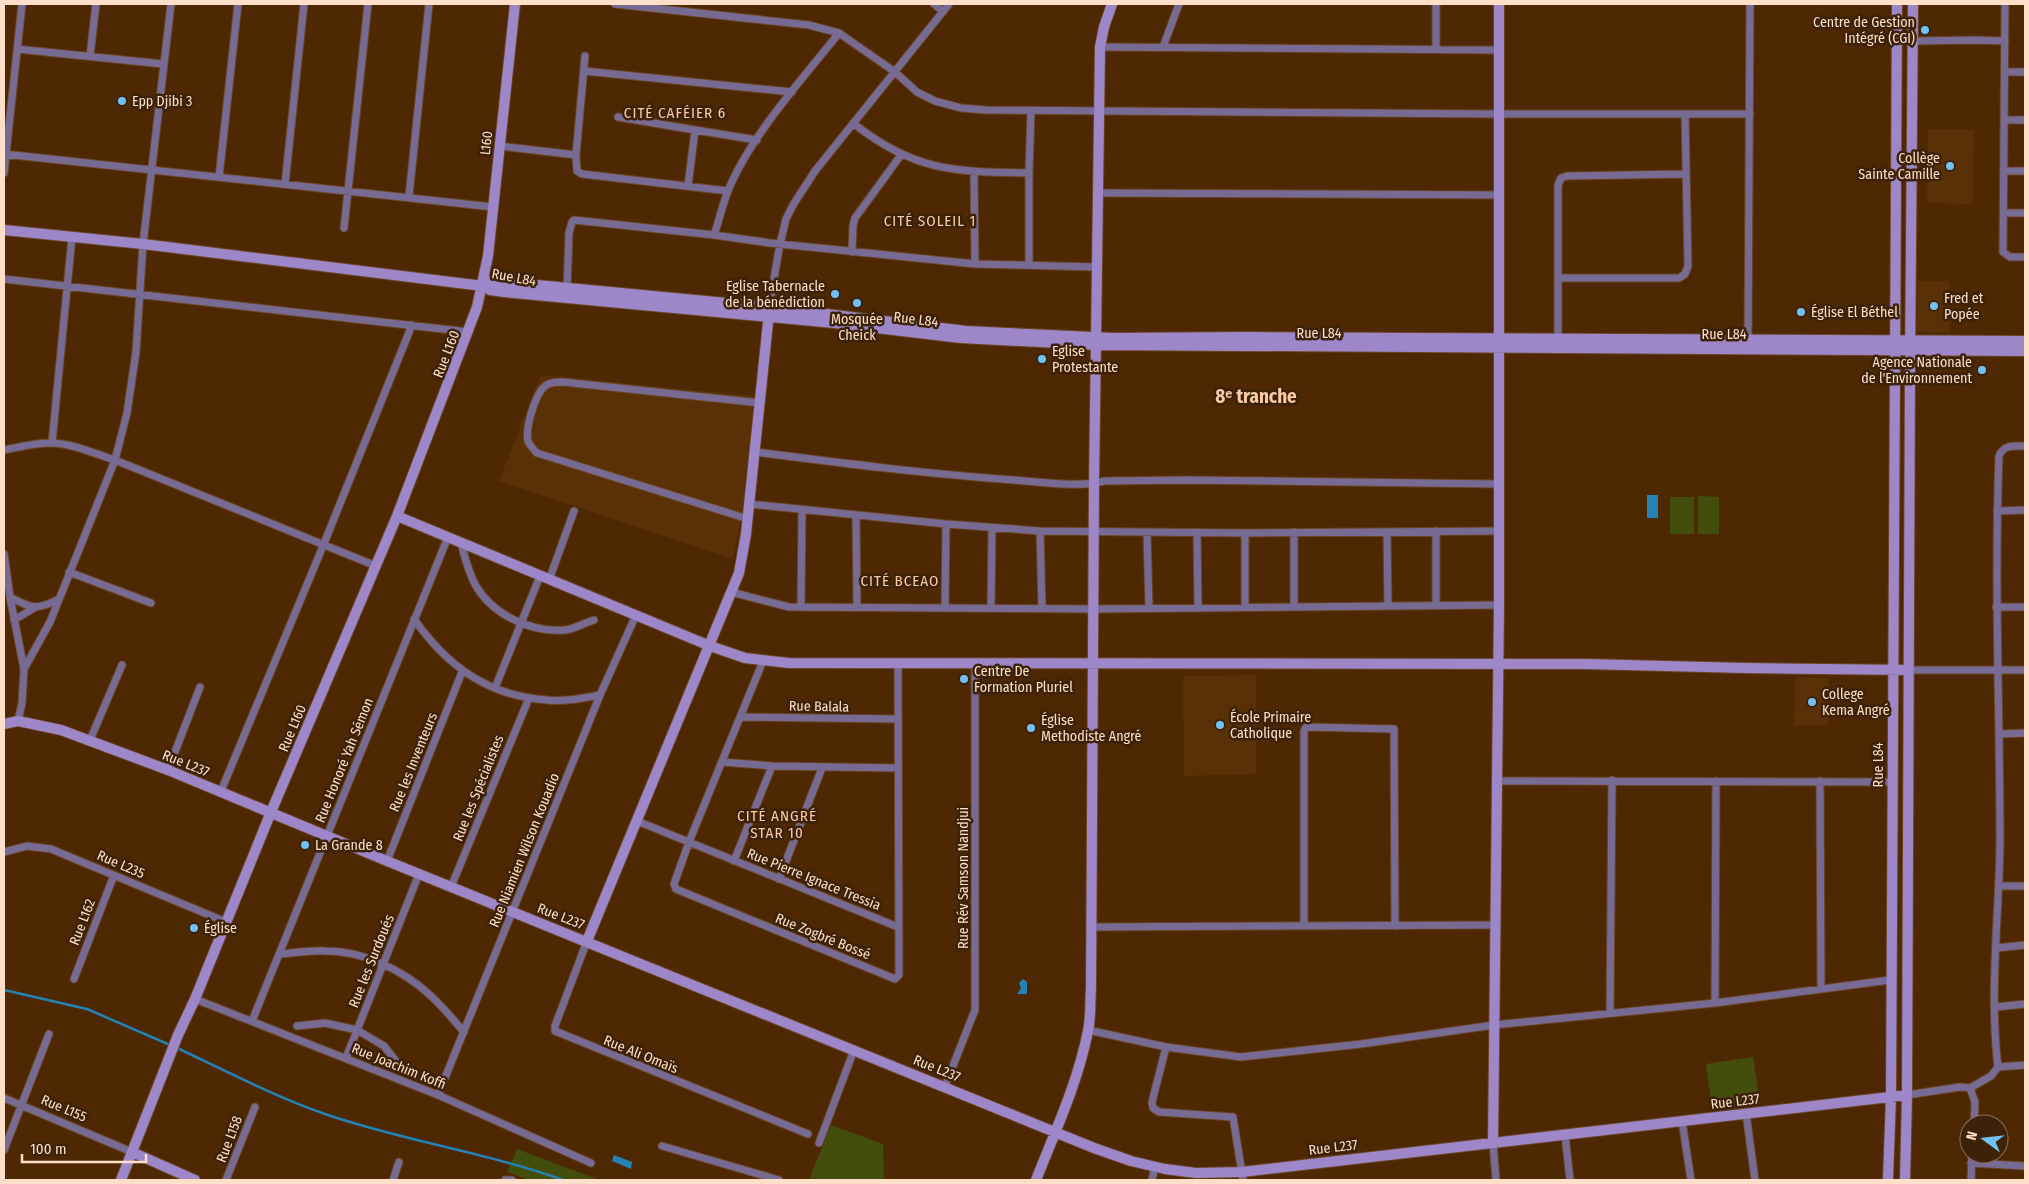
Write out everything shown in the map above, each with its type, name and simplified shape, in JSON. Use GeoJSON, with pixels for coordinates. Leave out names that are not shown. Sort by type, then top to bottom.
{"type":"FeatureCollection","features":[{"type":"Feature","properties":{"kind":"street"},"geometry":{"type":"LineString","coordinates":[[4,173],[22,4]]}},
{"type":"Feature","properties":{"kind":"street"},"geometry":{"type":"LineString","coordinates":[[90,56],[96,4]]}},
{"type":"Feature","properties":{"kind":"street"},"geometry":{"type":"LineString","coordinates":[[24,668],[50,622],[122,438],[132,385],[143,244],[171,4]]}},
{"type":"Feature","properties":{"kind":"street"},"geometry":{"type":"LineString","coordinates":[[219,177],[238,4]]}},
{"type":"Feature","properties":{"kind":"street"},"geometry":{"type":"LineString","coordinates":[[285,184],[304,4]]}},
{"type":"Feature","properties":{"kind":"street"},"geometry":{"type":"LineString","coordinates":[[344,228],[368,4]]}},
{"type":"Feature","properties":{"kind":"street"},"geometry":{"type":"LineString","coordinates":[[409,196],[429,4]]}},
{"type":"Feature","properties":{"kind":"street","name":"L160"},"geometry":{"type":"LineString","coordinates":[[483,286],[488,256],[515,4]]}},
{"type":"Feature","properties":{"kind":"street"},"geometry":{"type":"LineString","coordinates":[[616,4],[809,25],[839,32],[894,72],[917,92],[935,101],[969,109],[1498,114],[1750,114]]}},
{"type":"Feature","properties":{"kind":"street"},"geometry":{"type":"LineString","coordinates":[[934,4],[943,12]]}},
{"type":"Feature","properties":{"kind":"street"},"geometry":{"type":"LineString","coordinates":[[587,941],[739,573],[750,504],[769,307],[786,219],[815,171],[949,4]]}},
{"type":"Feature","properties":{"kind":"street"},"geometry":{"type":"LineString","coordinates":[[1036,1180],[1067,1103],[1088,1030],[1092,988],[1094,484],[1100,47],[1104,27],[1112,4]]}},
{"type":"Feature","properties":{"kind":"street"},"geometry":{"type":"LineString","coordinates":[[1163,47],[1179,4]]}},
{"type":"Feature","properties":{"kind":"street"},"geometry":{"type":"LineString","coordinates":[[1436,4],[1436,50]]}},
{"type":"Feature","properties":{"kind":"street"},"geometry":{"type":"LineString","coordinates":[[1496,1180],[1493,1142],[1499,664],[1499,4]]}},
{"type":"Feature","properties":{"kind":"street"},"geometry":{"type":"LineString","coordinates":[[1748,343],[1750,4]]}},
{"type":"Feature","properties":{"kind":"street","name":"Rue L84"},"geometry":{"type":"LineString","coordinates":[[1888,1180],[1896,345],[1897,4]]}},
{"type":"Feature","properties":{"kind":"street"},"geometry":{"type":"LineString","coordinates":[[1905,1180],[1908,1095],[1913,4]]}},
{"type":"Feature","properties":{"kind":"street"},"geometry":{"type":"LineString","coordinates":[[2005,4],[2003,252],[2010,257],[2025,257]]}},
{"type":"Feature","properties":{"kind":"street"},"geometry":{"type":"LineString","coordinates":[[714,235],[728,190],[757,140],[839,32]]}},
{"type":"Feature","properties":{"kind":"street"},"geometry":{"type":"LineString","coordinates":[[1913,41],[2005,41]]}},
{"type":"Feature","properties":{"kind":"street"},"geometry":{"type":"LineString","coordinates":[[1100,47],[1499,50]]}},
{"type":"Feature","properties":{"kind":"street"},"geometry":{"type":"LineString","coordinates":[[18,49],[163,64]]}},
{"type":"Feature","properties":{"kind":"street"},"geometry":{"type":"LineString","coordinates":[[585,56],[576,155],[578,171],[582,174],[728,190]]}},
{"type":"Feature","properties":{"kind":"street"},"geometry":{"type":"LineString","coordinates":[[584,71],[792,92]]}},
{"type":"Feature","properties":{"kind":"street"},"geometry":{"type":"LineString","coordinates":[[2005,72],[2025,72]]}},
{"type":"Feature","properties":{"kind":"street"},"geometry":{"type":"LineString","coordinates":[[1029,265],[1028,173],[1031,111]]}},
{"type":"Feature","properties":{"kind":"street"},"geometry":{"type":"LineString","coordinates":[[1558,278],[1679,278],[1686,274],[1688,266],[1685,114]]}},
{"type":"Feature","properties":{"kind":"street"},"geometry":{"type":"LineString","coordinates":[[618,117],[757,140]]}},
{"type":"Feature","properties":{"kind":"street"},"geometry":{"type":"LineString","coordinates":[[2004,120],[2025,120]]}},
{"type":"Feature","properties":{"kind":"street"},"geometry":{"type":"LineString","coordinates":[[853,123],[901,155],[943,168],[974,172],[1028,173]]}},
{"type":"Feature","properties":{"kind":"street"},"geometry":{"type":"LineString","coordinates":[[688,186],[695,130]]}},
{"type":"Feature","properties":{"kind":"street"},"geometry":{"type":"LineString","coordinates":[[500,146],[576,155]]}},
{"type":"Feature","properties":{"kind":"street"},"geometry":{"type":"LineString","coordinates":[[5,154],[493,206]]}},
{"type":"Feature","properties":{"kind":"street"},"geometry":{"type":"LineString","coordinates":[[852,252],[855,218],[901,155]]}},
{"type":"Feature","properties":{"kind":"street"},"geometry":{"type":"LineString","coordinates":[[2004,171],[2025,171]]}},
{"type":"Feature","properties":{"kind":"street"},"geometry":{"type":"LineString","coordinates":[[974,172],[975,264]]}},
{"type":"Feature","properties":{"kind":"street"},"geometry":{"type":"LineString","coordinates":[[1558,343],[1558,185],[1561,178],[1567,176],[1685,174]]}},
{"type":"Feature","properties":{"kind":"street"},"geometry":{"type":"LineString","coordinates":[[1098,193],[1498,195]]}},
{"type":"Feature","properties":{"kind":"street"},"geometry":{"type":"LineString","coordinates":[[2004,213],[2025,213]]}},
{"type":"Feature","properties":{"kind":"street"},"geometry":{"type":"LineString","coordinates":[[567,289],[569,233],[574,220],[975,264],[1097,267]]}},
{"type":"Feature","properties":{"kind":"street"},"geometry":{"type":"LineString","coordinates":[[4,230],[143,244],[483,286]]}},
{"type":"Feature","properties":{"kind":"street"},"geometry":{"type":"LineString","coordinates":[[52,443],[72,237]]}},
{"type":"Feature","properties":{"kind":"street"},"geometry":{"type":"LineString","coordinates":[[4,279],[469,332]]}},
{"type":"Feature","properties":{"kind":"street","name":"Rue L84"},"geometry":{"type":"LineString","coordinates":[[1097,342],[966,331],[769,307],[491,281],[483,286],[490,290],[504,292],[834,323],[961,338],[1097,342],[1896,345],[2025,341]]}},
{"type":"Feature","properties":{"kind":"street","name":"Rue L160"},"geometry":{"type":"LineString","coordinates":[[121,1180],[178,1035],[195,999],[271,812],[397,516],[469,332],[483,286]]}},
{"type":"Feature","properties":{"kind":"street"},"geometry":{"type":"LineString","coordinates":[[221,791],[412,325]]}},
{"type":"Feature","properties":{"kind":"street","name":"Rue L84"},"geometry":{"type":"LineString","coordinates":[[1910,345],[2025,351]]}},
{"type":"Feature","properties":{"kind":"street"},"geometry":{"type":"LineString","coordinates":[[748,519],[537,453],[531,447],[527,432],[536,400],[543,388],[551,382],[760,403]]}},
{"type":"Feature","properties":{"kind":"street"},"geometry":{"type":"LineString","coordinates":[[4,450],[34,444],[52,443],[115,460],[376,566]]}},
{"type":"Feature","properties":{"kind":"street"},"geometry":{"type":"LineString","coordinates":[[1908,1095],[1960,1087],[1970,1088],[1992,1076],[1998,1067],[1996,1046],[1996,948],[2000,886],[2000,734],[1996,607],[1999,456],[2002,450],[2007,447],[2025,446]]}},
{"type":"Feature","properties":{"kind":"street"},"geometry":{"type":"LineString","coordinates":[[755,452],[936,474],[1041,482],[1094,484],[1105,481],[1187,480],[1499,484]]}},
{"type":"Feature","properties":{"kind":"street"},"geometry":{"type":"LineString","coordinates":[[750,504],[856,516],[1040,531],[1245,533],[1499,531]]}},
{"type":"Feature","properties":{"kind":"street"},"geometry":{"type":"LineString","coordinates":[[801,607],[802,510]]}},
{"type":"Feature","properties":{"kind":"street"},"geometry":{"type":"LineString","coordinates":[[1997,511],[2025,510]]}},
{"type":"Feature","properties":{"kind":"street"},"geometry":{"type":"LineString","coordinates":[[495,688],[520,623],[545,578],[574,511]]}},
{"type":"Feature","properties":{"kind":"street"},"geometry":{"type":"LineString","coordinates":[[397,516],[710,646],[745,658],[763,661],[898,664],[1585,664],[1745,668],[2025,670]]}},
{"type":"Feature","properties":{"kind":"street"},"geometry":{"type":"LineString","coordinates":[[856,516],[857,606]]}},
{"type":"Feature","properties":{"kind":"street"},"geometry":{"type":"LineString","coordinates":[[945,608],[946,524]]}},
{"type":"Feature","properties":{"kind":"street"},"geometry":{"type":"LineString","coordinates":[[991,608],[992,528]]}},
{"type":"Feature","properties":{"kind":"street"},"geometry":{"type":"LineString","coordinates":[[1040,531],[1042,608]]}},
{"type":"Feature","properties":{"kind":"street"},"geometry":{"type":"LineString","coordinates":[[1436,531],[1436,606]]}},
{"type":"Feature","properties":{"kind":"street"},"geometry":{"type":"LineString","coordinates":[[1147,532],[1149,608]]}},
{"type":"Feature","properties":{"kind":"street"},"geometry":{"type":"LineString","coordinates":[[1197,532],[1198,608]]}},
{"type":"Feature","properties":{"kind":"street"},"geometry":{"type":"LineString","coordinates":[[1294,532],[1294,606]]}},
{"type":"Feature","properties":{"kind":"street"},"geometry":{"type":"LineString","coordinates":[[1387,532],[1388,606]]}},
{"type":"Feature","properties":{"kind":"street"},"geometry":{"type":"LineString","coordinates":[[1245,533],[1245,607]]}},
{"type":"Feature","properties":{"kind":"street","name":"Rue Honoré Yah Sémon"},"geometry":{"type":"LineString","coordinates":[[252,1021],[448,537]]}},
{"type":"Feature","properties":{"kind":"street"},"geometry":{"type":"LineString","coordinates":[[461,543],[468,568],[482,594],[494,607],[520,623],[534,628],[566,630],[594,620]]}},
{"type":"Feature","properties":{"kind":"street"},"geometry":{"type":"LineString","coordinates":[[4,554],[14,620],[24,668],[22,703],[18,721]]}},
{"type":"Feature","properties":{"kind":"street"},"geometry":{"type":"LineString","coordinates":[[69,572],[151,603]]}},
{"type":"Feature","properties":{"kind":"street"},"geometry":{"type":"LineString","coordinates":[[731,592],[789,607],[1095,609],[1499,605]]}},
{"type":"Feature","properties":{"kind":"street"},"geometry":{"type":"LineString","coordinates":[[10,597],[37,608],[50,622]]}},
{"type":"Feature","properties":{"kind":"street"},"geometry":{"type":"LineString","coordinates":[[14,620],[58,599]]}},
{"type":"Feature","properties":{"kind":"street"},"geometry":{"type":"LineString","coordinates":[[1996,607],[2025,607]]}},
{"type":"Feature","properties":{"kind":"street","name":"Rue Niamien Wilson Kouadio"},"geometry":{"type":"LineString","coordinates":[[438,1095],[600,696],[636,615]]}},
{"type":"Feature","properties":{"kind":"street"},"geometry":{"type":"LineString","coordinates":[[414,619],[428,639],[462,672],[495,688],[529,698],[547,700],[600,696]]}},
{"type":"Feature","properties":{"kind":"street","name":"Rue Zogbré Bossé"},"geometry":{"type":"LineString","coordinates":[[763,661],[674,879],[676,889],[895,979],[898,975],[898,664]]}},
{"type":"Feature","properties":{"kind":"street","name":"Rue Rév Samson Nandjui"},"geometry":{"type":"LineString","coordinates":[[944,1086],[972,1019],[976,1001],[975,664]]}},
{"type":"Feature","properties":{"kind":"street"},"geometry":{"type":"LineString","coordinates":[[90,740],[122,665]]}},
{"type":"Feature","properties":{"kind":"street","name":"Rue les Inventeurs"},"geometry":{"type":"LineString","coordinates":[[387,861],[462,672]]}},
{"type":"Feature","properties":{"kind":"street"},"geometry":{"type":"LineString","coordinates":[[168,770],[200,686]]}},
{"type":"Feature","properties":{"kind":"street","name":"Rue les Spécialistes"},"geometry":{"type":"LineString","coordinates":[[451,887],[529,698]]}},
{"type":"Feature","properties":{"kind":"street","name":"Rue Balala"},"geometry":{"type":"LineString","coordinates":[[740,717],[898,719]]}},
{"type":"Feature","properties":{"kind":"street","name":"Rue L237"},"geometry":{"type":"LineString","coordinates":[[4,724],[18,721],[61,730],[90,740],[221,791],[387,861],[944,1086],[1055,1133],[1131,1161],[1155,1166],[1196,1173],[1243,1176],[1493,1142],[1908,1095]]}},
{"type":"Feature","properties":{"kind":"street"},"geometry":{"type":"LineString","coordinates":[[1304,926],[1304,731],[1306,727],[1394,729],[1395,926]]}},
{"type":"Feature","properties":{"kind":"street"},"geometry":{"type":"LineString","coordinates":[[2000,734],[2025,733]]}},
{"type":"Feature","properties":{"kind":"street"},"geometry":{"type":"LineString","coordinates":[[722,762],[822,768],[898,768]]}},
{"type":"Feature","properties":{"kind":"street"},"geometry":{"type":"LineString","coordinates":[[734,861],[772,766]]}},
{"type":"Feature","properties":{"kind":"street"},"geometry":{"type":"LineString","coordinates":[[779,879],[822,768]]}},
{"type":"Feature","properties":{"kind":"street"},"geometry":{"type":"LineString","coordinates":[[1610,1013],[1612,780]]}},
{"type":"Feature","properties":{"kind":"street"},"geometry":{"type":"LineString","coordinates":[[1497,781],[1892,782]]}},
{"type":"Feature","properties":{"kind":"street"},"geometry":{"type":"LineString","coordinates":[[1715,1003],[1716,781]]}},
{"type":"Feature","properties":{"kind":"street"},"geometry":{"type":"LineString","coordinates":[[1820,781],[1821,988]]}},
{"type":"Feature","properties":{"kind":"street","name":"Rue Pierre Ignace Tressia"},"geometry":{"type":"LineString","coordinates":[[637,821],[898,927]]}},
{"type":"Feature","properties":{"kind":"street","name":"Rue L235"},"geometry":{"type":"LineString","coordinates":[[4,852],[27,846],[37,846],[66,854],[226,922]]}},
{"type":"Feature","properties":{"kind":"street","name":"Rue les Surdoués"},"geometry":{"type":"LineString","coordinates":[[346,1058],[419,874]]}},
{"type":"Feature","properties":{"kind":"street","name":"Rue L162"},"geometry":{"type":"LineString","coordinates":[[74,979],[114,875]]}},
{"type":"Feature","properties":{"kind":"street"},"geometry":{"type":"LineString","coordinates":[[2000,886],[2025,886]]}},
{"type":"Feature","properties":{"kind":"street"},"geometry":{"type":"LineString","coordinates":[[1092,926],[1496,926]]}},
{"type":"Feature","properties":{"kind":"street","name":"Rue Ali Omaïs"},"geometry":{"type":"LineString","coordinates":[[587,941],[555,1026],[555,1031],[808,1134]]}},
{"type":"Feature","properties":{"kind":"street"},"geometry":{"type":"LineString","coordinates":[[1996,948],[2025,945]]}},
{"type":"Feature","properties":{"kind":"street"},"geometry":{"type":"LineString","coordinates":[[280,954],[337,951],[364,957],[383,964],[430,994],[464,1032]]}},
{"type":"Feature","properties":{"kind":"street"},"geometry":{"type":"LineString","coordinates":[[1088,1030],[1166,1047],[1241,1057],[1361,1044],[1494,1025],[1715,1003],[1890,980]]}},
{"type":"Feature","properties":{"kind":"street","name":"Rue Joachim Koffi"},"geometry":{"type":"LineString","coordinates":[[195,999],[438,1095],[591,1164]]}},
{"type":"Feature","properties":{"kind":"street"},"geometry":{"type":"LineString","coordinates":[[1996,1007],[2025,1004]]}},
{"type":"Feature","properties":{"kind":"street"},"geometry":{"type":"LineString","coordinates":[[297,1026],[325,1023],[357,1030],[384,1046],[402,1069]]}},
{"type":"Feature","properties":{"kind":"street"},"geometry":{"type":"LineString","coordinates":[[4,1150],[49,1034]]}},
{"type":"Feature","properties":{"kind":"street"},"geometry":{"type":"LineString","coordinates":[[1166,1047],[1152,1102],[1153,1108],[1159,1112],[1233,1117],[1243,1176]]}},
{"type":"Feature","properties":{"kind":"street"},"geometry":{"type":"LineString","coordinates":[[819,1143],[854,1050]]}},
{"type":"Feature","properties":{"kind":"street"},"geometry":{"type":"LineString","coordinates":[[1998,1067],[2025,1065]]}},
{"type":"Feature","properties":{"kind":"street"},"geometry":{"type":"LineString","coordinates":[[1970,1088],[1975,1102],[1974,1114]]}},
{"type":"Feature","properties":{"kind":"street","name":"Rue L155"},"geometry":{"type":"LineString","coordinates":[[4,1098],[195,1180]]}},
{"type":"Feature","properties":{"kind":"street","name":"Rue L158"},"geometry":{"type":"LineString","coordinates":[[226,1180],[255,1107]]}},
{"type":"Feature","properties":{"kind":"street"},"geometry":{"type":"LineString","coordinates":[[1746,1113],[1755,1180]]}},
{"type":"Feature","properties":{"kind":"street"},"geometry":{"type":"LineString","coordinates":[[1682,1121],[1691,1180]]}},
{"type":"Feature","properties":{"kind":"street"},"geometry":{"type":"LineString","coordinates":[[1565,1134],[1570,1180]]}},
{"type":"Feature","properties":{"kind":"street"},"geometry":{"type":"LineString","coordinates":[[662,1146],[779,1180]]}},
{"type":"Feature","properties":{"kind":"street"},"geometry":{"type":"LineString","coordinates":[[393,1180],[400,1162]]}},
{"type":"Feature","properties":{"kind":"street"},"geometry":{"type":"LineString","coordinates":[[1971,1180],[1971,1164],[2025,1166]]}},
{"type":"Feature","properties":{"kind":"street"},"geometry":{"type":"LineString","coordinates":[[1152,1180],[1155,1166]]}},
{"type":"Feature","properties":{"kind":"street"},"geometry":{"type":"LineString","coordinates":[[505,1180],[512,1180]]}},
{"type":"Feature","properties":{"kind":"shaded area","name":"Collège Sainte Camille"},"geometry":{"type":"Polygon","coordinates":[[[1928,129],[1974,130],[1973,204],[1927,203],[1928,129]]]}},
{"type":"Feature","properties":{"kind":"shaded area","name":"Fred et Popée"},"geometry":{"type":"Polygon","coordinates":[[[1918,281],[1949,281],[1950,332],[1917,332],[1918,281]]]}},
{"type":"Feature","properties":{"kind":"shaded area"},"geometry":{"type":"Polygon","coordinates":[[[541,375],[754,396],[742,514],[733,559],[499,481],[541,375]]]}},
{"type":"Feature","properties":{"kind":"shaded area","name":"École Primaire Catholique"},"geometry":{"type":"Polygon","coordinates":[[[1256,675],[1256,774],[1184,776],[1183,676],[1256,675]]]}},
{"type":"Feature","properties":{"kind":"shaded area","name":"College Kema Angré"},"geometry":{"type":"Polygon","coordinates":[[[1795,677],[1829,678],[1828,725],[1794,725],[1795,677]]]}},
{"type":"Feature","properties":{"kind":"green space"},"geometry":{"type":"Polygon","coordinates":[[[1698,496],[1719,497],[1719,534],[1698,534],[1698,496]]]}},
{"type":"Feature","properties":{"kind":"green space"},"geometry":{"type":"Polygon","coordinates":[[[1670,497],[1694,497],[1694,534],[1670,534],[1670,497]]]}},
{"type":"Feature","properties":{"kind":"green space"},"geometry":{"type":"Polygon","coordinates":[[[1753,1057],[1760,1104],[1712,1109],[1706,1064],[1753,1057]]]}},
{"type":"Feature","properties":{"kind":"green space"},"geometry":{"type":"Polygon","coordinates":[[[831,1125],[883,1144],[884,1180],[809,1180],[831,1125]]]}},
{"type":"Feature","properties":{"kind":"green space"},"geometry":{"type":"Polygon","coordinates":[[[517,1149],[599,1180],[529,1180],[507,1172],[517,1149]]]}},
{"type":"Feature","properties":{"kind":"water"},"geometry":{"type":"Polygon","coordinates":[[[1647,495],[1658,495],[1658,518],[1647,518],[1647,495]]]}},
{"type":"Feature","properties":{"kind":"water"},"geometry":{"type":"Polygon","coordinates":[[[1023,979],[1027,982],[1027,994],[1017,994],[1021,988],[1019,983],[1023,979]]]}},
{"type":"Feature","properties":{"kind":"water"},"geometry":{"type":"Polygon","coordinates":[[[614,1155],[632,1162],[631,1169],[612,1161],[614,1155]]]}},
{"type":"Feature","properties":{"kind":"waterway"},"geometry":{"type":"LineString","coordinates":[[4,990],[87,1009],[170,1045]]}},
{"type":"Feature","properties":{"kind":"waterway"},"geometry":{"type":"LineString","coordinates":[[175,1047],[268,1091],[325,1114],[384,1132],[534,1170],[563,1180]]}},
{"type":"Feature","properties":{"kind":"place","name":"Centre de Gestion Intégré (CGI)"},"geometry":{"type":"Point","coordinates":[1925,30]}},
{"type":"Feature","properties":{"kind":"place","name":"Epp Djibi 3"},"geometry":{"type":"Point","coordinates":[122,101]}},
{"type":"Feature","properties":{"kind":"place","name":"Collège Sainte Camille"},"geometry":{"type":"Point","coordinates":[1950,166]}},
{"type":"Feature","properties":{"kind":"place","name":"Eglise Tabernacle de la bénédiction"},"geometry":{"type":"Point","coordinates":[835,294]}},
{"type":"Feature","properties":{"kind":"place","name":"Mosquée Cheick"},"geometry":{"type":"Point","coordinates":[857,303]}},
{"type":"Feature","properties":{"kind":"place","name":"Fred et Popée"},"geometry":{"type":"Point","coordinates":[1934,306]}},
{"type":"Feature","properties":{"kind":"place","name":"Église El Béthel"},"geometry":{"type":"Point","coordinates":[1801,312]}},
{"type":"Feature","properties":{"kind":"place","name":"Eglise Protestante"},"geometry":{"type":"Point","coordinates":[1042,359]}},
{"type":"Feature","properties":{"kind":"place","name":"Agence Nationale de l'Environnement"},"geometry":{"type":"Point","coordinates":[1982,370]}},
{"type":"Feature","properties":{"kind":"place","name":"Centre De Formation Pluriel"},"geometry":{"type":"Point","coordinates":[964,679]}},
{"type":"Feature","properties":{"kind":"place","name":"College Kema Angré"},"geometry":{"type":"Point","coordinates":[1812,702]}},
{"type":"Feature","properties":{"kind":"place","name":"École Primaire Catholique"},"geometry":{"type":"Point","coordinates":[1220,725]}},
{"type":"Feature","properties":{"kind":"place","name":"Église Methodiste Angré"},"geometry":{"type":"Point","coordinates":[1031,728]}},
{"type":"Feature","properties":{"kind":"place","name":"La Grande 8"},"geometry":{"type":"Point","coordinates":[305,845]}},
{"type":"Feature","properties":{"kind":"place","name":"Église"},"geometry":{"type":"Point","coordinates":[194,928]}},
{"type":"Feature","properties":{"kind":"district","name":"CITÉ CAFÉIER 6"},"geometry":{"type":"Point","coordinates":[675,113]}},
{"type":"Feature","properties":{"kind":"district","name":"CITÉ SOLEIL 1"},"geometry":{"type":"Point","coordinates":[930,221]}},
{"type":"Feature","properties":{"kind":"district","name":"8ᵉ tranche"},"geometry":{"type":"Point","coordinates":[1256,396]}},
{"type":"Feature","properties":{"kind":"district","name":"CITÉ BCEAO"},"geometry":{"type":"Point","coordinates":[900,581]}},
{"type":"Feature","properties":{"kind":"district","name":"CITÉ ANGRÉ STAR 10"},"geometry":{"type":"Point","coordinates":[777,824]}}]}
